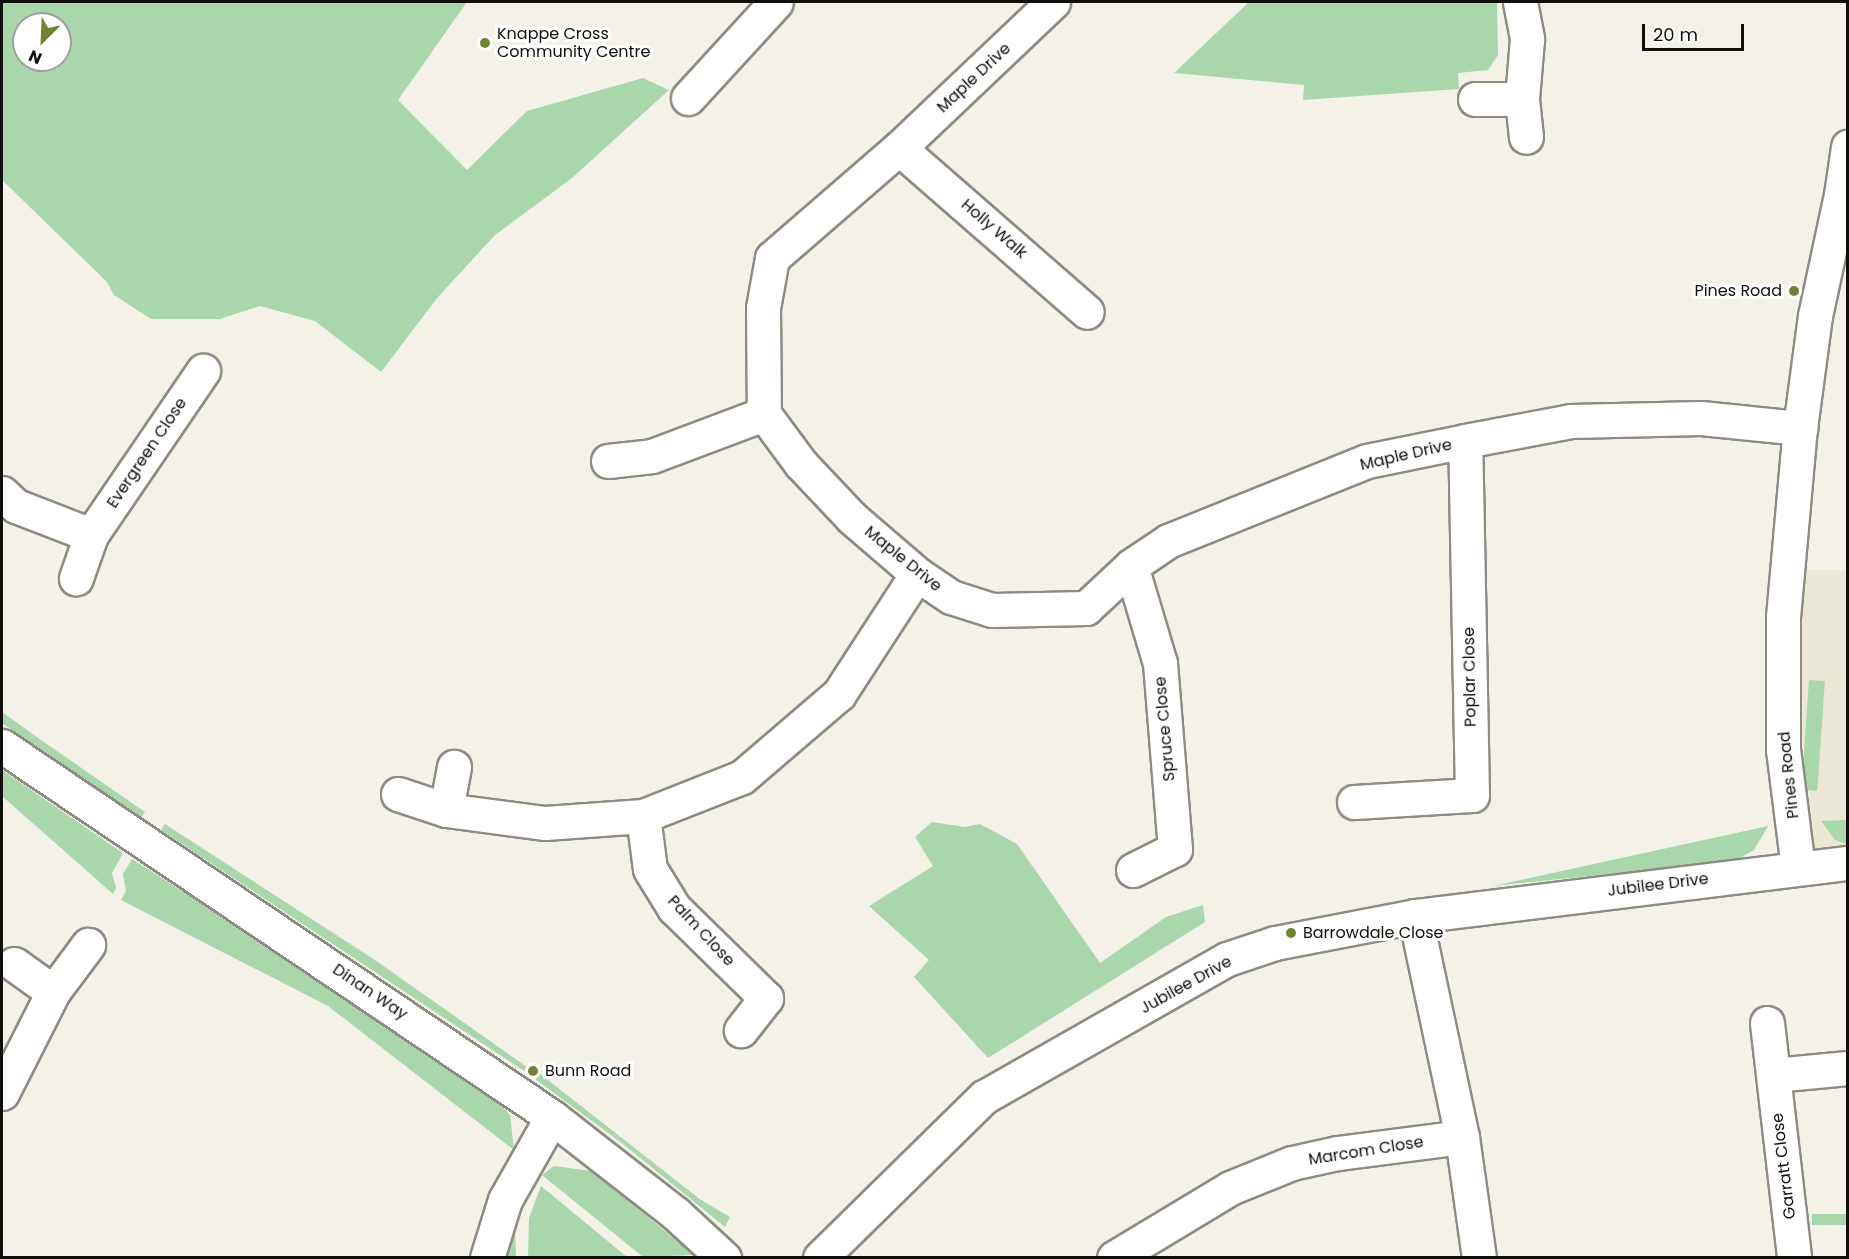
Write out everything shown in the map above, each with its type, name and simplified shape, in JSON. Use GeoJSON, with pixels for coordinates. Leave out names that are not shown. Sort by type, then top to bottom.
{"type":"FeatureCollection","features":[{"type":"Feature","properties":{"kind":"street"},"geometry":{"type":"LineString","coordinates":[[688,98],[776,2]]}},
{"type":"Feature","properties":{"kind":"street","name":"Maple Drive"},"geometry":{"type":"LineString","coordinates":[[1053,2],[899,148],[772,258],[763,308],[764,414],[801,464],[852,518],[917,574],[951,597],[992,610],[1086,608],[1131,566],[1168,541],[1367,461],[1465,441],[1571,421],[1701,418],[1800,428]]}},
{"type":"Feature","properties":{"kind":"street"},"geometry":{"type":"LineString","coordinates":[[1520,2],[1527,39],[1522,99],[1526,137]]}},
{"type":"Feature","properties":{"kind":"street"},"geometry":{"type":"LineString","coordinates":[[1475,99],[1522,99]]}},
{"type":"Feature","properties":{"kind":"street","name":"Pines Road"},"geometry":{"type":"LineString","coordinates":[[1798,868],[1783,750],[1783,617],[1800,428],[1815,316],[1844,195],[1848,147]]}},
{"type":"Feature","properties":{"kind":"street","name":"Holly Walk"},"geometry":{"type":"LineString","coordinates":[[899,148],[1087,312]]}},
{"type":"Feature","properties":{"kind":"street","name":"Evergreen Close"},"geometry":{"type":"LineString","coordinates":[[76,578],[91,535],[203,371]]}},
{"type":"Feature","properties":{"kind":"street"},"geometry":{"type":"LineString","coordinates":[[608,461],[652,456],[764,414]]}},
{"type":"Feature","properties":{"kind":"street","name":"Poplar Close"},"geometry":{"type":"LineString","coordinates":[[1354,802],[1472,795],[1465,441]]}},
{"type":"Feature","properties":{"kind":"street"},"geometry":{"type":"LineString","coordinates":[[2,493],[16,506],[91,535]]}},
{"type":"Feature","properties":{"kind":"street","name":"Spruce Close"},"geometry":{"type":"LineString","coordinates":[[1131,566],[1160,663],[1175,849],[1133,870]]}},
{"type":"Feature","properties":{"kind":"street"},"geometry":{"type":"LineString","coordinates":[[398,794],[446,810],[545,823],[643,816],[742,777],[838,694],[917,574]]}},
{"type":"Feature","properties":{"kind":"street","name":"Dinan Way"},"geometry":{"type":"LineString","coordinates":[[2,746],[552,1117],[675,1213],[724,1257]]}},
{"type":"Feature","properties":{"kind":"street"},"geometry":{"type":"LineString","coordinates":[[446,810],[454,767]]}},
{"type":"Feature","properties":{"kind":"street","name":"Palm Close"},"geometry":{"type":"LineString","coordinates":[[643,816],[650,869],[674,908],[766,998],[741,1030]]}},
{"type":"Feature","properties":{"kind":"street","name":"Jubilee Drive"},"geometry":{"type":"LineString","coordinates":[[820,1257],[984,1097],[1227,959],[1275,943],[1415,915],[1848,863]]}},
{"type":"Feature","properties":{"kind":"street"},"geometry":{"type":"LineString","coordinates":[[1415,915],[1462,1137],[1479,1257]]}},
{"type":"Feature","properties":{"kind":"street"},"geometry":{"type":"LineString","coordinates":[[2,1093],[53,992],[88,945]]}},
{"type":"Feature","properties":{"kind":"street"},"geometry":{"type":"LineString","coordinates":[[14,964],[53,992]]}},
{"type":"Feature","properties":{"kind":"street","name":"Garratt Close"},"geometry":{"type":"LineString","coordinates":[[1767,1023],[1794,1257]]}},
{"type":"Feature","properties":{"kind":"street"},"geometry":{"type":"LineString","coordinates":[[1774,1075],[1848,1068]]}},
{"type":"Feature","properties":{"kind":"street"},"geometry":{"type":"LineString","coordinates":[[487,1257],[505,1200],[552,1117]]}},
{"type":"Feature","properties":{"kind":"street","name":"Marcom Close"},"geometry":{"type":"LineString","coordinates":[[1114,1257],[1230,1188],[1292,1163],[1338,1153],[1462,1137]]}},
{"type":"Feature","properties":{"kind":"shaded area"},"geometry":{"type":"Polygon","coordinates":[[[1801,570],[1847,570],[1847,847],[1815,850],[1801,725],[1801,570]]]}},
{"type":"Feature","properties":{"kind":"green space"},"geometry":{"type":"Polygon","coordinates":[[[2,2],[467,2],[398,100],[467,170],[527,111],[643,78],[669,90],[572,178],[495,235],[438,297],[381,372],[315,321],[260,306],[220,319],[151,319],[114,295],[107,282],[2,180],[2,2]]]}},
{"type":"Feature","properties":{"kind":"green space"},"geometry":{"type":"Polygon","coordinates":[[[1249,2],[1497,2],[1498,55],[1488,70],[1458,73],[1459,89],[1303,100],[1304,85],[1174,73],[1249,2]]]}},
{"type":"Feature","properties":{"kind":"green space"},"geometry":{"type":"Polygon","coordinates":[[[1809,680],[1825,681],[1817,791],[1801,790],[1809,680]]]}},
{"type":"Feature","properties":{"kind":"green space"},"geometry":{"type":"Polygon","coordinates":[[[2,712],[145,812],[141,818],[2,723],[2,712]]]}},
{"type":"Feature","properties":{"kind":"green space"},"geometry":{"type":"Polygon","coordinates":[[[2,770],[123,853],[112,873],[116,888],[113,894],[2,796],[2,770]]]}},
{"type":"Feature","properties":{"kind":"green space"},"geometry":{"type":"Polygon","coordinates":[[[1847,820],[1847,844],[1835,840],[1821,821],[1847,820]]]}},
{"type":"Feature","properties":{"kind":"green space"},"geometry":{"type":"Polygon","coordinates":[[[932,822],[965,827],[980,824],[1017,844],[1100,963],[1166,917],[1203,905],[1205,922],[988,1058],[914,977],[929,960],[869,906],[933,866],[915,837],[932,822]]]}},
{"type":"Feature","properties":{"kind":"green space"},"geometry":{"type":"Polygon","coordinates":[[[165,824],[375,960],[527,1067],[524,1071],[161,830],[165,824]]]}},
{"type":"Feature","properties":{"kind":"green space"},"geometry":{"type":"Polygon","coordinates":[[[1768,826],[1754,850],[1735,861],[1493,886],[1768,826]]]}},
{"type":"Feature","properties":{"kind":"green space"},"geometry":{"type":"Polygon","coordinates":[[[132,859],[308,971],[496,1099],[510,1115],[514,1150],[328,1006],[121,900],[126,891],[123,874],[132,859]]]}},
{"type":"Feature","properties":{"kind":"green space"},"geometry":{"type":"Polygon","coordinates":[[[539,1073],[701,1200],[730,1217],[725,1227],[623,1144],[535,1079],[539,1073]]]}},
{"type":"Feature","properties":{"kind":"green space"},"geometry":{"type":"Polygon","coordinates":[[[554,1166],[592,1171],[694,1255],[643,1257],[542,1175],[554,1166]]]}},
{"type":"Feature","properties":{"kind":"green space"},"geometry":{"type":"Polygon","coordinates":[[[541,1186],[627,1257],[528,1257],[529,1218],[541,1186]]]}},
{"type":"Feature","properties":{"kind":"green space"},"geometry":{"type":"Polygon","coordinates":[[[1812,1214],[1847,1214],[1847,1225],[1812,1225],[1812,1214]]]}},
{"type":"Feature","properties":{"kind":"green space"},"geometry":{"type":"Polygon","coordinates":[[[515,1230],[516,1257],[503,1258],[507,1231],[515,1230]]]}},
{"type":"Feature","properties":{"kind":"place","name":"Knappe Cross Community Centre"},"geometry":{"type":"Point","coordinates":[485,43]}},
{"type":"Feature","properties":{"kind":"place","name":"Pines Road"},"geometry":{"type":"Point","coordinates":[1794,291]}},
{"type":"Feature","properties":{"kind":"place","name":"Barrowdale Close"},"geometry":{"type":"Point","coordinates":[1291,933]}},
{"type":"Feature","properties":{"kind":"place","name":"Bunn Road"},"geometry":{"type":"Point","coordinates":[533,1071]}}]}
